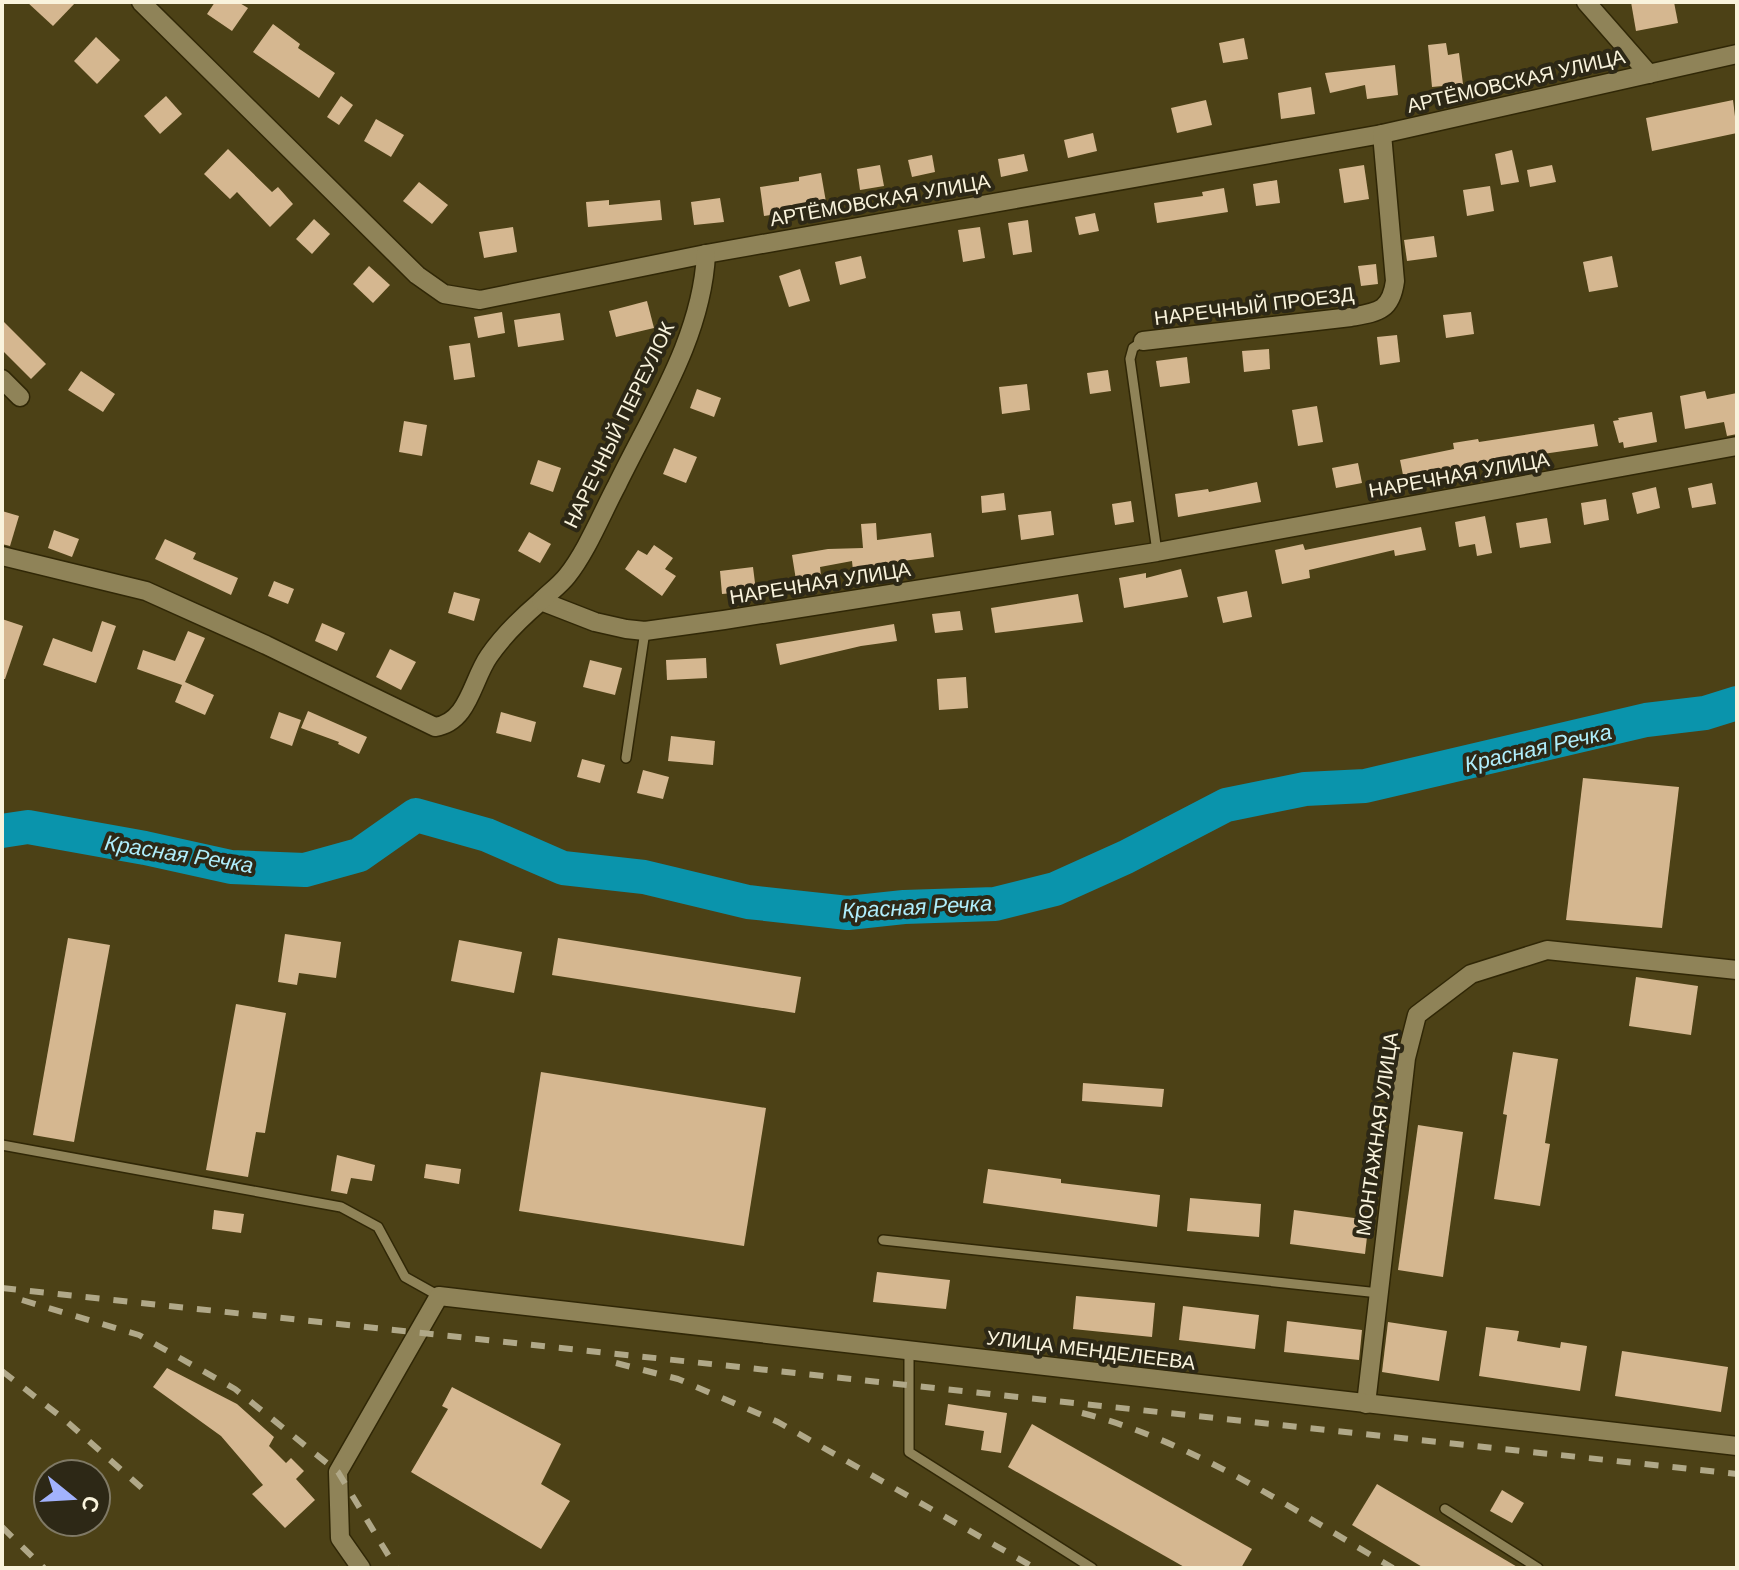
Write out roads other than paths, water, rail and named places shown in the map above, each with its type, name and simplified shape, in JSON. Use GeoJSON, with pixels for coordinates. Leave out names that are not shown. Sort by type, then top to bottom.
{"type":"FeatureCollection","features":[{"type":"Feature","properties":{"kind":"street","name":"АРТЁМОВСКАЯ УЛИЦА"},"geometry":{"type":"LineString","coordinates":[[141,2],[417,275],[444,294],[480,300],[706,254],[1382,134],[1737,54]]}},
{"type":"Feature","properties":{"kind":"street"},"geometry":{"type":"LineString","coordinates":[[1586,2],[1649,74]]}},
{"type":"Feature","properties":{"kind":"street","name":"НАРЕЧНЫЙ ПРОЕЗД"},"geometry":{"type":"LineString","coordinates":[[1143,341],[1351,317],[1385,307],[1393,296],[1395,281],[1382,134]]}},
{"type":"Feature","properties":{"kind":"street","name":"НАРЕЧНЫЙ ПЕРЕУЛОК"},"geometry":{"type":"LineString","coordinates":[[541,601],[568,575],[588,541],[681,356],[696,316],[706,254]]}},
{"type":"Feature","properties":{"kind":"street"},"geometry":{"type":"LineString","coordinates":[[2,379],[20,397]]}},
{"type":"Feature","properties":{"kind":"street","name":"НАРЕЧНАЯ УЛИЦА"},"geometry":{"type":"LineString","coordinates":[[541,601],[595,622],[645,631],[1157,552],[1737,446]]}},
{"type":"Feature","properties":{"kind":"street"},"geometry":{"type":"LineString","coordinates":[[2,556],[146,591],[435,727],[446,725],[462,711],[487,658],[513,624],[541,601]]}},
{"type":"Feature","properties":{"kind":"street","name":"МОНТАЖНАЯ УЛИЦА"},"geometry":{"type":"LineString","coordinates":[[1366,1404],[1406,1058],[1417,1015],[1471,974],[1547,950],[1737,970]]}},
{"type":"Feature","properties":{"kind":"street"},"geometry":{"type":"LineString","coordinates":[[361,1568],[340,1538],[338,1472],[439,1296]]}},
{"type":"Feature","properties":{"kind":"street","name":"УЛИЦА МЕНДЕЛЕЕВА"},"geometry":{"type":"LineString","coordinates":[[439,1296],[1737,1446]]}},
{"type":"Feature","properties":{"kind":"lane"},"geometry":{"type":"LineString","coordinates":[[1143,341],[1133,348],[1130,359],[1157,552]]}},
{"type":"Feature","properties":{"kind":"lane"},"geometry":{"type":"LineString","coordinates":[[626,758],[645,631]]}},
{"type":"Feature","properties":{"kind":"lane"},"geometry":{"type":"LineString","coordinates":[[2,1145],[341,1207],[378,1227],[405,1277],[439,1296]]}},
{"type":"Feature","properties":{"kind":"lane"},"geometry":{"type":"LineString","coordinates":[[883,1240],[1379,1293]]}},
{"type":"Feature","properties":{"kind":"lane"},"geometry":{"type":"LineString","coordinates":[[909,1351],[909,1452],[1092,1568]]}},
{"type":"Feature","properties":{"kind":"lane"},"geometry":{"type":"LineString","coordinates":[[1445,1509],[1538,1568]]}},
{"type":"Feature","properties":{"kind":"waterway","name":"Красная Речка"},"geometry":{"type":"LineString","coordinates":[[2,831],[28,827],[231,867],[305,870],[359,855],[416,815],[487,835],[563,868],[644,877],[748,902],[848,913],[904,907],[995,904],[1055,889],[1126,857],[1226,805],[1305,789],[1365,786],[1646,720],[1705,713],[1737,703]]}},
{"type":"Feature","properties":{"kind":"railway"},"geometry":{"type":"LineString","coordinates":[[2,1288],[1737,1474]]}},
{"type":"Feature","properties":{"kind":"railway"},"geometry":{"type":"LineString","coordinates":[[22,1300],[139,1335],[235,1389],[338,1472],[396,1568]]}},
{"type":"Feature","properties":{"kind":"railway"},"geometry":{"type":"LineString","coordinates":[[616,1363],[678,1379],[778,1422],[1035,1568]]}},
{"type":"Feature","properties":{"kind":"railway"},"geometry":{"type":"LineString","coordinates":[[2,1371],[65,1420],[143,1489]]}},
{"type":"Feature","properties":{"kind":"railway"},"geometry":{"type":"LineString","coordinates":[[1082,1413],[1164,1441],[1204,1459],[1393,1568]]}},
{"type":"Feature","properties":{"kind":"railway"},"geometry":{"type":"LineString","coordinates":[[2,1527],[44,1568]]}}]}
